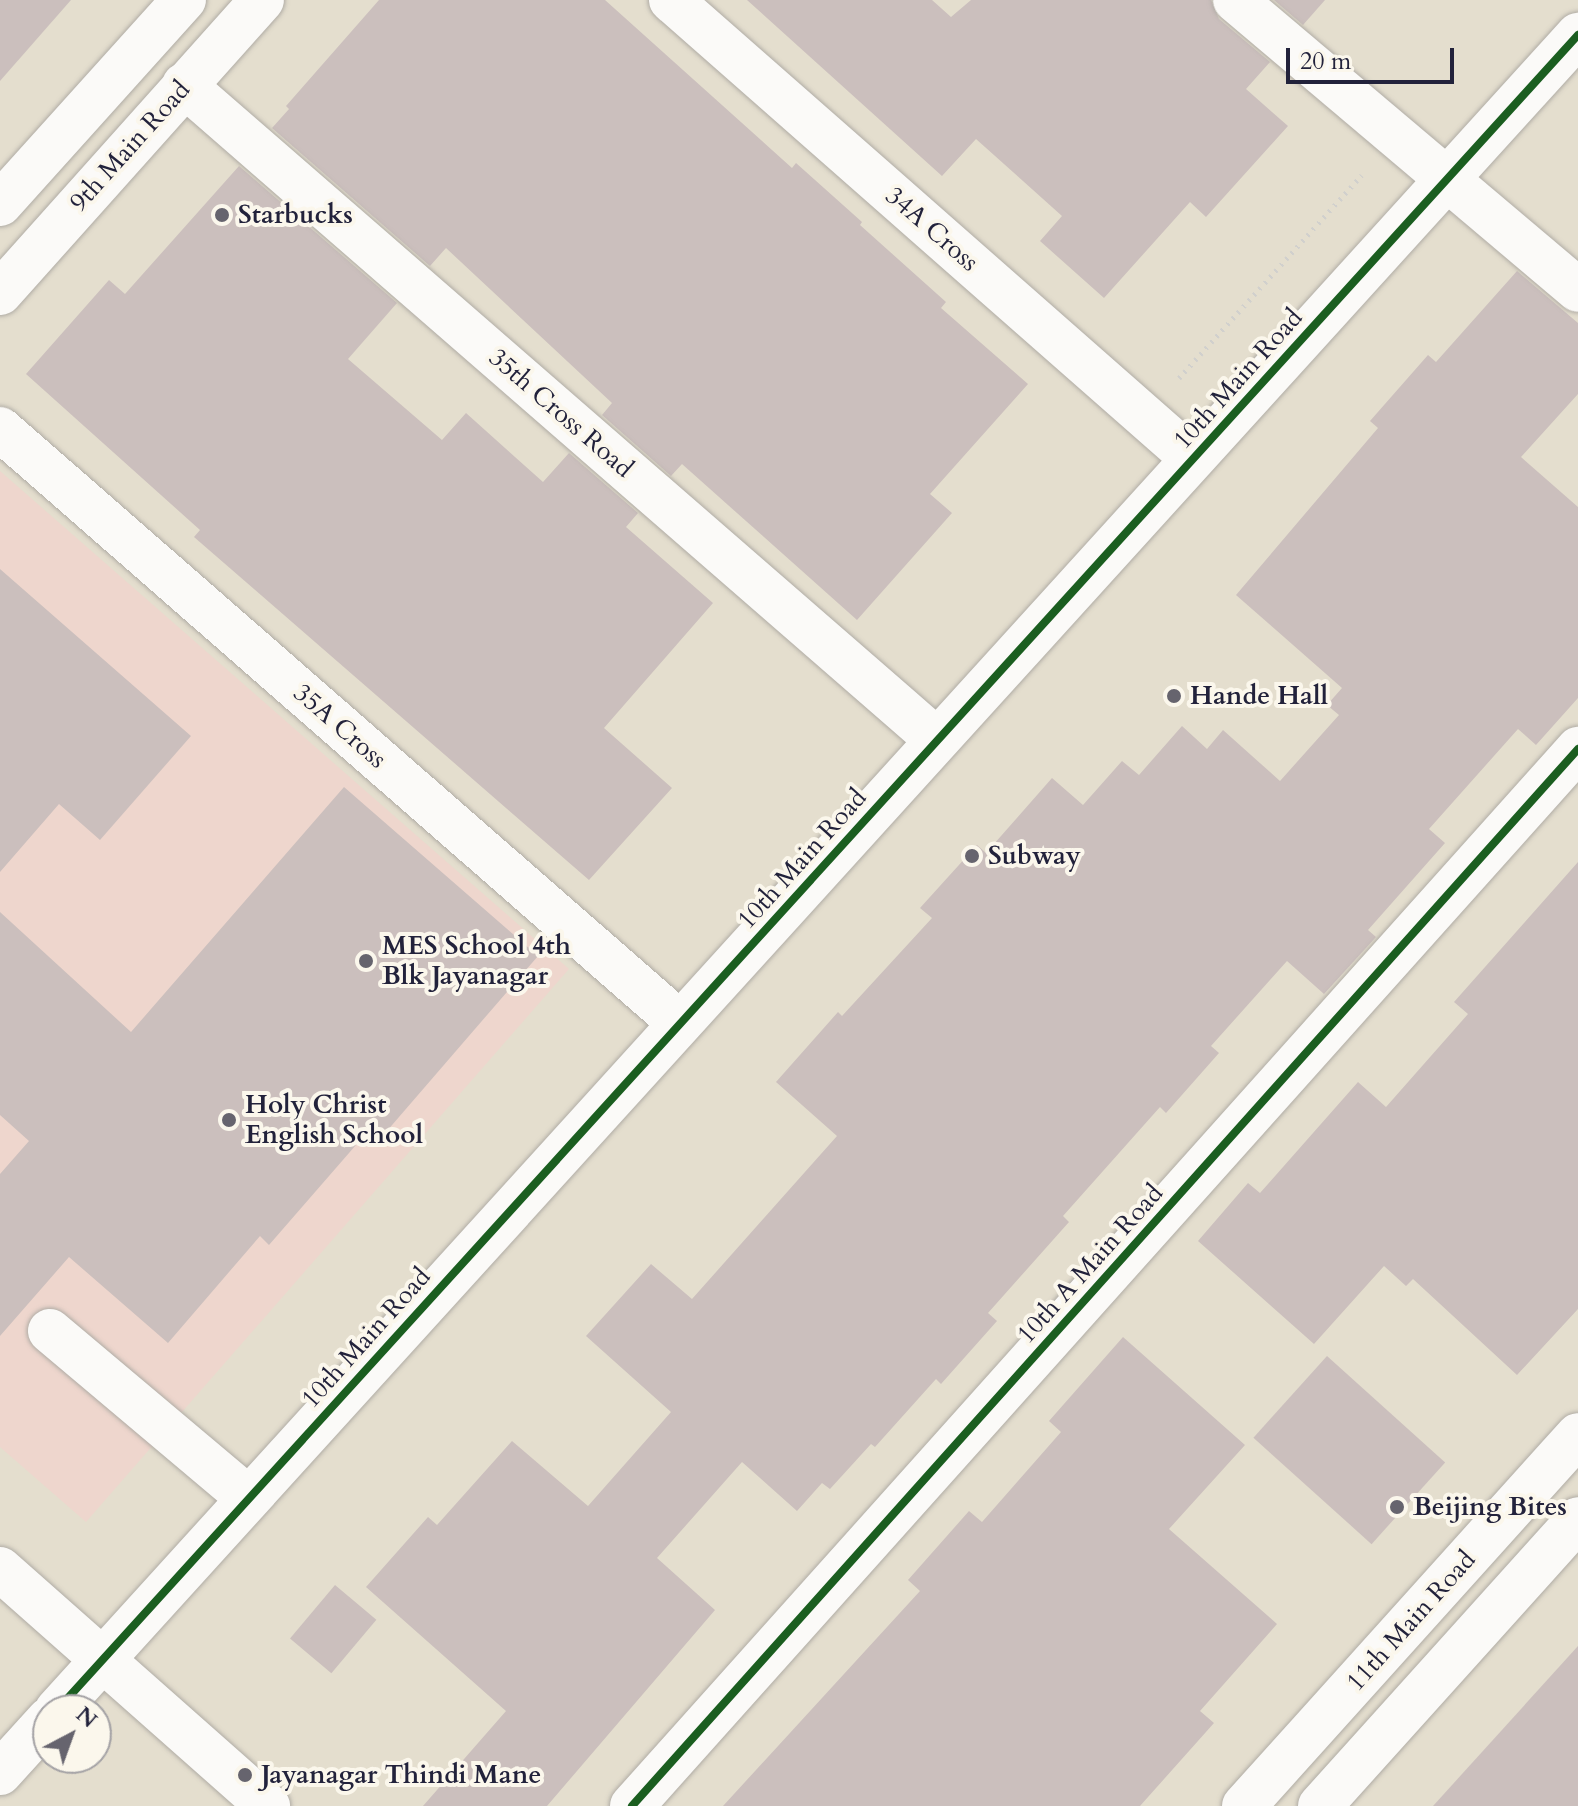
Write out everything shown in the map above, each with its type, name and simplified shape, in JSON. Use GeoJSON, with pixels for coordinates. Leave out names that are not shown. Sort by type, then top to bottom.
{"type":"FeatureCollection","features":[{"type":"Feature","properties":{"kind":"street"},"geometry":{"type":"LineString","coordinates":[[0,204],[184,0]]}},
{"type":"Feature","properties":{"kind":"street","name":"9th Main Road"},"geometry":{"type":"LineString","coordinates":[[0,293],[262,0]]}},
{"type":"Feature","properties":{"kind":"street","name":"34A Cross"},"geometry":{"type":"LineString","coordinates":[[671,0],[1192,458]]}},
{"type":"Feature","properties":{"kind":"street"},"geometry":{"type":"LineString","coordinates":[[1235,0],[1578,290]]}},
{"type":"Feature","properties":{"kind":"street","name":"10th Main Road"},"geometry":{"type":"LineString","coordinates":[[71,1694],[1578,35]]}},
{"type":"Feature","properties":{"kind":"street","name":"35th Cross Road"},"geometry":{"type":"LineString","coordinates":[[184,85],[937,740]]}},
{"type":"Feature","properties":{"kind":"street","name":"35A Cross"},"geometry":{"type":"LineString","coordinates":[[0,429],[680,1023]]}},
{"type":"Feature","properties":{"kind":"street","name":"10th A Main Road"},"geometry":{"type":"LineString","coordinates":[[632,1806],[1578,749]]}},
{"type":"Feature","properties":{"kind":"street"},"geometry":{"type":"LineString","coordinates":[[50,1331],[248,1498]]}},
{"type":"Feature","properties":{"kind":"street","name":"11th Main Road"},"geometry":{"type":"LineString","coordinates":[[1244,1806],[1578,1435]]}},
{"type":"Feature","properties":{"kind":"street"},"geometry":{"type":"LineString","coordinates":[[1320,1806],[1578,1519]]}},
{"type":"Feature","properties":{"kind":"street"},"geometry":{"type":"LineString","coordinates":[[0,1569],[268,1806]]}},
{"type":"Feature","properties":{"kind":"street"},"geometry":{"type":"LineString","coordinates":[[0,1773],[32,1738]]}},
{"type":"Feature","properties":{"kind":"path"},"geometry":{"type":"LineString","coordinates":[[1175,382],[1363,174]]}},
{"type":"Feature","properties":{"kind":"shaded area"},"geometry":{"type":"Polygon","coordinates":[[[0,471],[569,969],[86,1522],[0,1447],[0,471]]]}},
{"type":"Feature","properties":{"kind":"building"},"geometry":{"type":"Polygon","coordinates":[[[0,0],[71,0],[0,81],[0,0]]]}},
{"type":"Feature","properties":{"kind":"building"},"geometry":{"type":"Polygon","coordinates":[[[379,0],[605,0],[792,168],[796,163],[862,222],[860,225],[946,302],[941,308],[1028,384],[930,494],[952,513],[857,620],[682,464],[671,476],[602,415],[612,403],[446,248],[430,266],[272,128],[289,109],[286,106],[379,0]]]}},
{"type":"Feature","properties":{"kind":"building"},"geometry":{"type":"Polygon","coordinates":[[[747,0],[932,0],[951,17],[971,0],[1211,0],[1219,19],[1270,62],[1246,89],[1288,126],[1206,217],[1190,202],[1104,298],[1040,241],[1062,216],[976,139],[942,176],[747,0]]]}},
{"type":"Feature","properties":{"kind":"building"},"geometry":{"type":"Polygon","coordinates":[[[1274,0],[1325,0],[1303,25],[1274,0]]]}},
{"type":"Feature","properties":{"kind":"building"},"geometry":{"type":"Polygon","coordinates":[[[239,166],[397,303],[348,359],[442,440],[466,413],[543,482],[569,453],[638,513],[626,527],[713,603],[604,728],[672,788],[589,880],[194,537],[200,530],[26,374],[109,280],[125,294],[239,166]]]}},
{"type":"Feature","properties":{"kind":"building"},"geometry":{"type":"Polygon","coordinates":[[[1517,271],[1578,323],[1578,394],[1521,457],[1578,507],[1578,698],[1536,745],[1518,729],[1429,829],[1445,843],[1368,930],[1376,937],[1324,994],[1287,961],[1211,1046],[1219,1053],[1166,1113],[1160,1107],[1063,1216],[1069,1222],[988,1313],[997,1321],[941,1384],[936,1379],[875,1447],[871,1444],[830,1489],[822,1483],[797,1511],[742,1462],[657,1558],[715,1610],[547,1806],[423,1806],[506,1711],[366,1587],[428,1517],[437,1525],[512,1441],[588,1506],[671,1412],[586,1336],[651,1264],[692,1299],[837,1136],[776,1082],[838,1012],[842,1016],[932,918],[920,908],[977,845],[986,853],[1052,778],[1083,805],[1122,761],[1139,775],[1182,726],[1207,749],[1223,730],[1280,781],[1339,715],[1327,705],[1342,688],[1236,595],[1378,428],[1370,421],[1428,355],[1436,362],[1517,271]]]}},
{"type":"Feature","properties":{"kind":"building"},"geometry":{"type":"Polygon","coordinates":[[[0,569],[191,736],[100,840],[59,804],[0,872],[0,569]]]}},
{"type":"Feature","properties":{"kind":"building"},"geometry":{"type":"Polygon","coordinates":[[[344,787],[538,956],[380,1139],[369,1130],[269,1245],[260,1236],[168,1343],[69,1257],[0,1336],[0,1174],[29,1141],[0,1115],[0,912],[131,1032],[344,787]]]}},
{"type":"Feature","properties":{"kind":"building"},"geometry":{"type":"Polygon","coordinates":[[[1578,862],[1578,1309],[1517,1375],[1413,1279],[1406,1286],[1384,1266],[1314,1344],[1198,1241],[1248,1183],[1260,1193],[1358,1082],[1386,1107],[1468,1014],[1454,1002],[1578,862]]]}},
{"type":"Feature","properties":{"kind":"building"},"geometry":{"type":"Polygon","coordinates":[[[1123,1337],[1245,1445],[1169,1529],[1277,1624],[1200,1711],[1214,1723],[1140,1806],[723,1806],[920,1591],[908,1580],[969,1511],[982,1522],[1061,1432],[1049,1421],[1123,1337]]]}},
{"type":"Feature","properties":{"kind":"building"},"geometry":{"type":"Polygon","coordinates":[[[1327,1356],[1445,1462],[1372,1544],[1253,1438],[1327,1356]]]}},
{"type":"Feature","properties":{"kind":"building"},"geometry":{"type":"Polygon","coordinates":[[[335,1585],[376,1620],[331,1673],[290,1639],[335,1585]]]}},
{"type":"Feature","properties":{"kind":"building"},"geometry":{"type":"Polygon","coordinates":[[[1578,1646],[1578,1806],[1433,1806],[1578,1646]]]}},
{"type":"Feature","properties":{"kind":"cycle path"},"geometry":{"type":"LineString","coordinates":[[72,1694],[1578,35]]}},
{"type":"Feature","properties":{"kind":"cycle path"},"geometry":{"type":"LineString","coordinates":[[632,1806],[1578,749]]}},
{"type":"Feature","properties":{"kind":"place","name":"Starbucks"},"geometry":{"type":"Point","coordinates":[222,215]}},
{"type":"Feature","properties":{"kind":"place","name":"Hande Hall"},"geometry":{"type":"Point","coordinates":[1174,696]}},
{"type":"Feature","properties":{"kind":"place","name":"Subway"},"geometry":{"type":"Point","coordinates":[972,856]}},
{"type":"Feature","properties":{"kind":"place","name":"MES School 4th Blk Jayanagar"},"geometry":{"type":"Point","coordinates":[366,961]}},
{"type":"Feature","properties":{"kind":"place","name":"Holy Christ English School"},"geometry":{"type":"Point","coordinates":[229,1120]}},
{"type":"Feature","properties":{"kind":"place","name":"Beijing Bites"},"geometry":{"type":"Point","coordinates":[1397,1507]}},
{"type":"Feature","properties":{"kind":"place","name":"Jayanagar Thindi Mane"},"geometry":{"type":"Point","coordinates":[245,1775]}}]}
